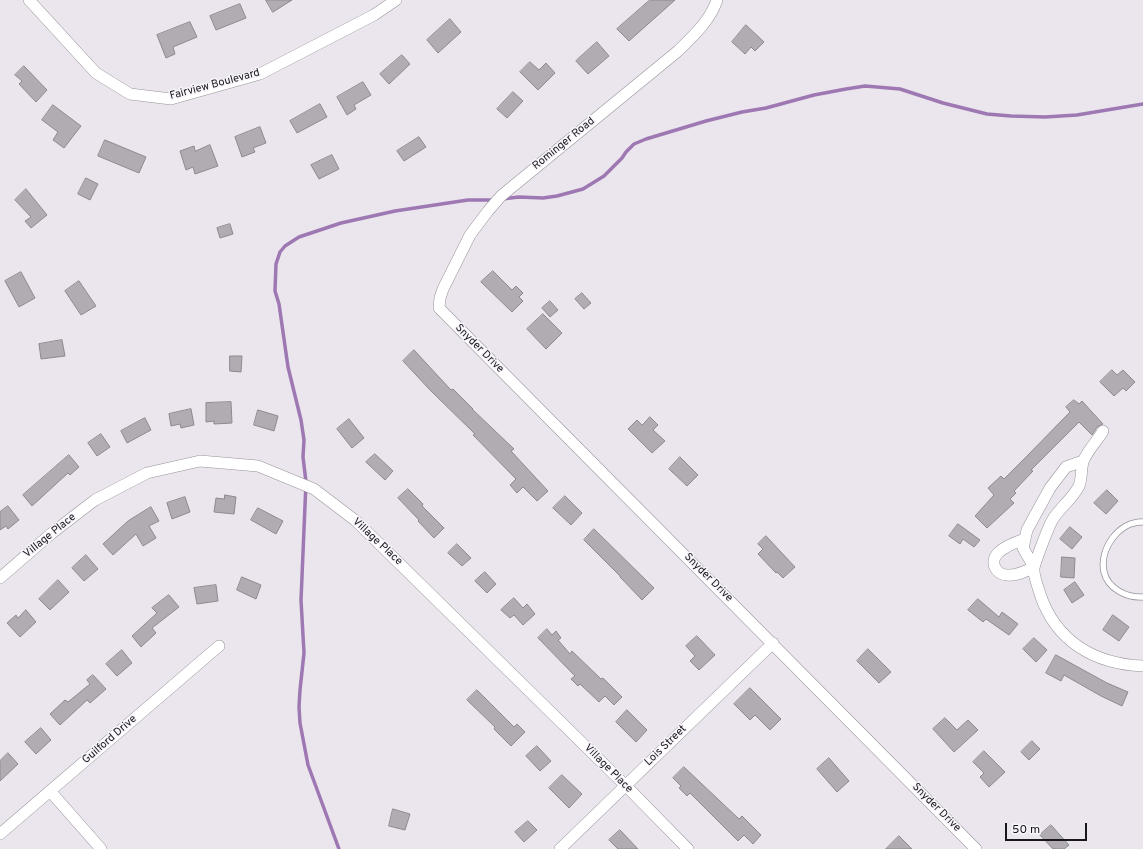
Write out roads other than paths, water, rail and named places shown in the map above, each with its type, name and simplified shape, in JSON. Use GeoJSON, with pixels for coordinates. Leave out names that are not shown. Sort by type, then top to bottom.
{"type":"FeatureCollection","features":[{"type":"Feature","properties":{"kind":"street","name":"Fairview Boulevard"},"geometry":{"type":"LineString","coordinates":[[29,0],[96,73],[130,94],[171,99],[260,74],[374,15],[396,0]]}},
{"type":"Feature","properties":{"kind":"street","name":"Rominger Road"},"geometry":{"type":"LineString","coordinates":[[439,308],[443,289],[470,236],[501,196],[678,51],[696,33],[708,18],[717,0]]}},
{"type":"Feature","properties":{"kind":"street","name":"Snyder Drive"},"geometry":{"type":"LineString","coordinates":[[439,308],[976,849]]}},
{"type":"Feature","properties":{"kind":"street"},"geometry":{"type":"LineString","coordinates":[[1025,539],[1011,544],[998,553],[994,559],[994,567],[998,572],[1007,575],[1020,574],[1034,567],[1052,520],[1079,485],[1083,461],[1103,431]]}},
{"type":"Feature","properties":{"kind":"street","name":"Village Place"},"geometry":{"type":"LineString","coordinates":[[0,578],[52,533],[95,500],[147,473],[200,461],[258,466],[314,489],[356,521],[625,785],[688,849]]}},
{"type":"Feature","properties":{"kind":"street"},"geometry":{"type":"LineString","coordinates":[[1083,461],[1066,467],[1050,488],[1027,530],[1024,548],[1034,567],[1036,581],[1042,600],[1051,618],[1070,641],[1091,655],[1130,665],[1143,666]]}},
{"type":"Feature","properties":{"kind":"street","name":"Lois Street"},"geometry":{"type":"LineString","coordinates":[[560,849],[773,643]]}},
{"type":"Feature","properties":{"kind":"street","name":"Guilford Drive"},"geometry":{"type":"LineString","coordinates":[[0,834],[219,646]]}},
{"type":"Feature","properties":{"kind":"street"},"geometry":{"type":"LineString","coordinates":[[50,792],[100,849]]}},
{"type":"Feature","properties":{"kind":"lane"},"geometry":{"type":"LineString","coordinates":[[1143,522],[1127,525],[1113,537],[1104,556],[1104,571],[1112,585],[1120,592],[1135,598],[1143,597]]}},
{"type":"Feature","properties":{"kind":"waterway"},"geometry":{"type":"LineString","coordinates":[[502,199],[519,197],[543,198],[583,189],[604,176],[634,144],[646,139],[742,112],[766,108],[814,95],[865,86],[900,89],[943,103],[987,114],[1011,116],[1045,117],[1077,115],[1143,104]]}},
{"type":"Feature","properties":{"kind":"waterway"},"geometry":{"type":"LineString","coordinates":[[339,849],[308,765],[300,723],[299,707],[304,653],[301,600],[306,482],[303,457],[304,440],[301,420],[288,367],[279,304],[275,291],[276,264],[280,252],[285,246],[299,237],[341,223],[395,211],[468,200],[494,200]]}}]}
